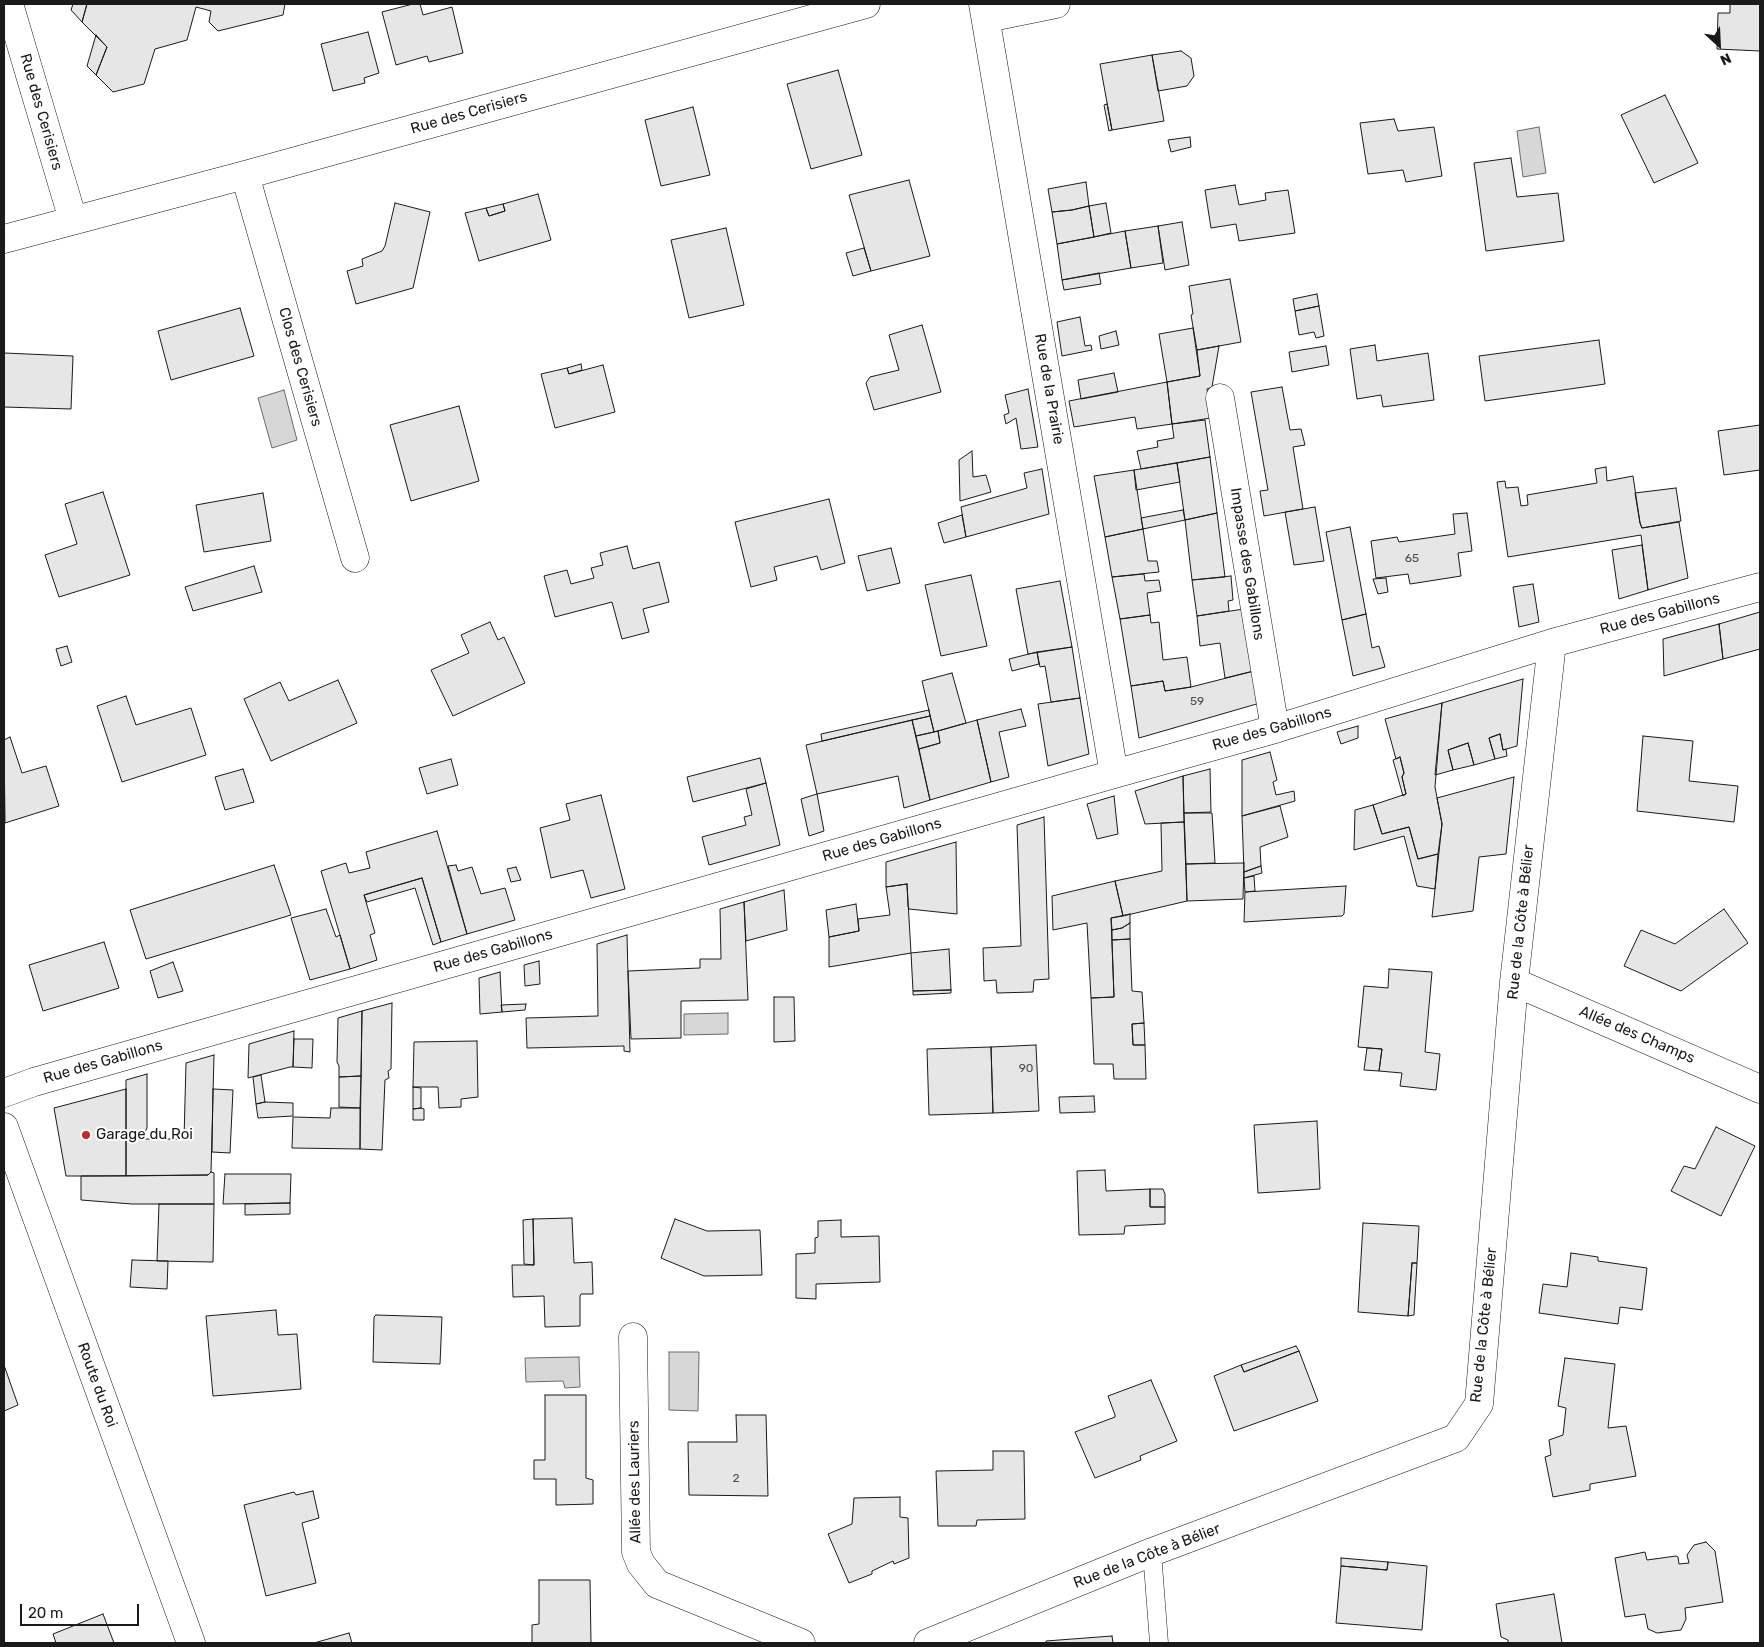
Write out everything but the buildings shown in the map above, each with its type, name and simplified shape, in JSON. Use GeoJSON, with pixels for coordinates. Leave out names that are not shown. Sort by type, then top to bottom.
{"type":"FeatureCollection","features":[{"type":"Feature","properties":{"kind":"street","name":"Rue des Cerisiers"},"geometry":{"type":"LineString","coordinates":[[9,4],[73,220]]}},
{"type":"Feature","properties":{"kind":"street","name":"Rue des Cerisiers"},"geometry":{"type":"LineString","coordinates":[[4,239],[245,175],[866,4]]}},
{"type":"Feature","properties":{"kind":"street"},"geometry":{"type":"LineString","coordinates":[[985,11],[1056,4]]}},
{"type":"Feature","properties":{"kind":"street","name":"Rue de la Prairie"},"geometry":{"type":"LineString","coordinates":[[985,11],[1114,774]]}},
{"type":"Feature","properties":{"kind":"street","name":"Clos des Cerisiers"},"geometry":{"type":"LineString","coordinates":[[245,175],[355,558]]}},
{"type":"Feature","properties":{"kind":"street","name":"Impasse des Gabillons"},"geometry":{"type":"LineString","coordinates":[[1220,398],[1275,729]]}},
{"type":"Feature","properties":{"kind":"street","name":"Rue des Gabillons"},"geometry":{"type":"LineString","coordinates":[[4,1093],[72,1071],[1275,729],[1552,643],[1760,587]]}},
{"type":"Feature","properties":{"kind":"street","name":"Rue de la Côte à Bélier"},"geometry":{"type":"LineString","coordinates":[[928,1643],[1152,1552],[1456,1438],[1479,1404],[1514,982],[1552,643]]}},
{"type":"Feature","properties":{"kind":"street","name":"Allée des Champs"},"geometry":{"type":"LineString","coordinates":[[1514,982],[1760,1089]]}},
{"type":"Feature","properties":{"kind":"street","name":"Route du Roi"},"geometry":{"type":"LineString","coordinates":[[4,1127],[191,1643]]}},
{"type":"Feature","properties":{"kind":"street","name":"Allée des Lauriers"},"geometry":{"type":"LineString","coordinates":[[633,1337],[636,1552],[641,1564],[657,1584],[801,1643]]}},
{"type":"Feature","properties":{"kind":"lane"},"geometry":{"type":"LineString","coordinates":[[1152,1552],[1159,1643]]}},
{"type":"Feature","properties":{"kind":"shaded area"},"geometry":{"type":"Polygon","coordinates":[[[1539,127],[1546,173],[1523,177],[1517,131],[1539,127]]]}},
{"type":"Feature","properties":{"kind":"shaded area"},"geometry":{"type":"Polygon","coordinates":[[[284,390],[297,440],[272,448],[258,398],[284,390]]]}},
{"type":"Feature","properties":{"kind":"shaded area"},"geometry":{"type":"Polygon","coordinates":[[[728,1013],[728,1034],[684,1035],[684,1014],[728,1013]]]}},
{"type":"Feature","properties":{"kind":"shaded area"},"geometry":{"type":"Polygon","coordinates":[[[669,1352],[699,1352],[698,1411],[669,1410],[669,1352]]]}},
{"type":"Feature","properties":{"kind":"shaded area"},"geometry":{"type":"Polygon","coordinates":[[[579,1357],[580,1387],[565,1388],[563,1381],[526,1382],[525,1358],[579,1357]]]}},
{"type":"Feature","properties":{"kind":"place","name":"Garage du Roi"},"geometry":{"type":"Point","coordinates":[86,1135]}}]}
